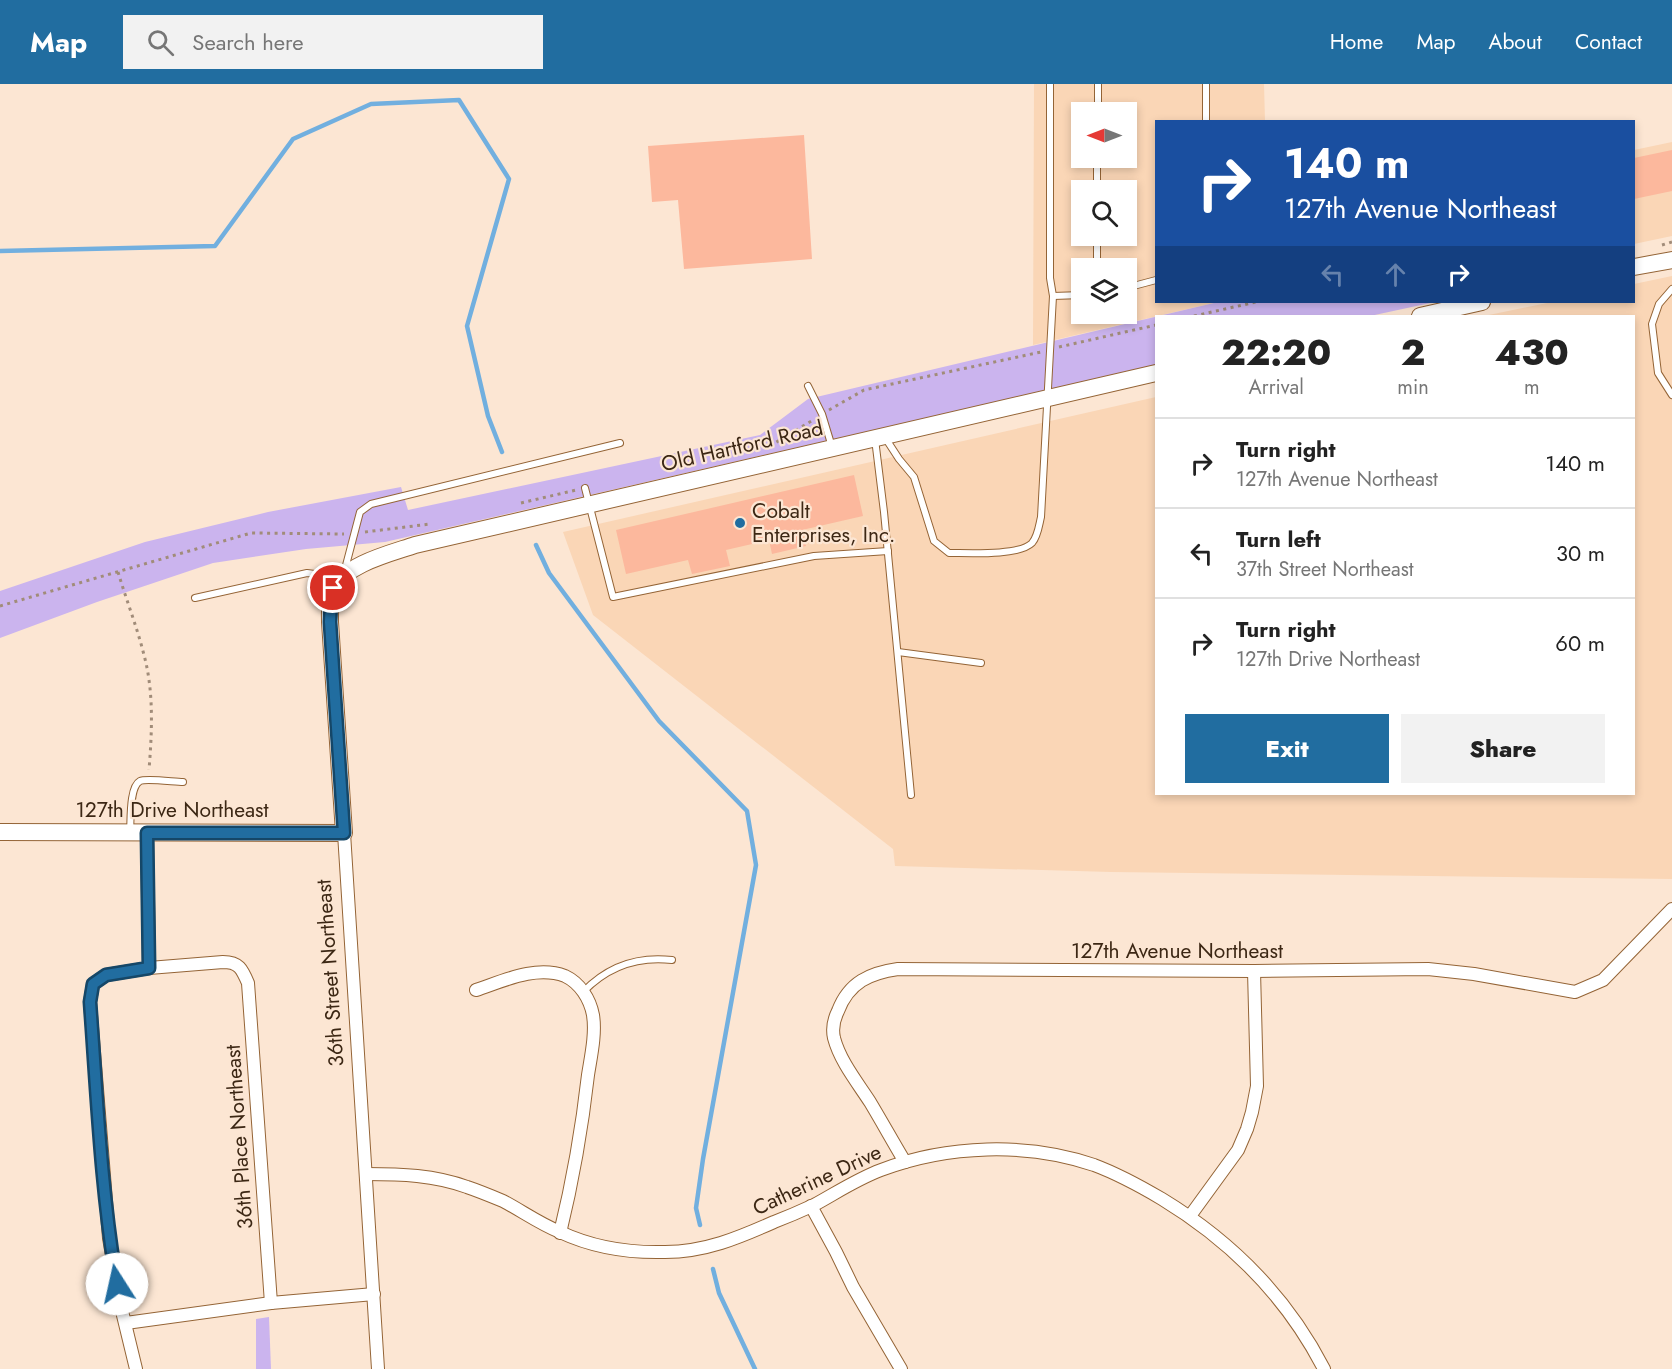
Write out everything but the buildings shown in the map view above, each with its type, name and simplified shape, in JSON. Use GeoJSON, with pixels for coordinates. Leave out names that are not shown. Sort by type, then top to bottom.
{"type":"FeatureCollection","features":[{"type":"Feature","properties":{"kind":"street"},"geometry":{"type":"LineString","coordinates":[[1635,267],[1672,260]]}},
{"type":"Feature","properties":{"kind":"street"},"geometry":{"type":"LineString","coordinates":[[1424,315],[1478,303]]}},
{"type":"Feature","properties":{"kind":"street","name":"Old Hartford Road"},"geometry":{"type":"LineString","coordinates":[[343,578],[356,567],[378,557],[587,496],[832,448],[1155,373]]}},
{"type":"Feature","properties":{"kind":"street","name":"36th Street Northeast"},"geometry":{"type":"LineString","coordinates":[[343,578],[333,588],[330,622],[378,1369]]}},
{"type":"Feature","properties":{"kind":"street","name":"127th Drive Northeast"},"geometry":{"type":"LineString","coordinates":[[0,832],[344,833]]}},
{"type":"Feature","properties":{"kind":"street"},"geometry":{"type":"LineString","coordinates":[[136,1369],[121,1307],[109,1238],[90,1002],[93,984],[106,975],[149,968],[139,833]]}},
{"type":"Feature","properties":{"kind":"street","name":"127th Avenue Northeast"},"geometry":{"type":"LineString","coordinates":[[905,1162],[848,1069],[834,1035],[834,1019],[842,999],[865,977],[882,971],[898,969],[1254,971],[1428,969],[1474,974],[1575,992],[1603,980],[1672,909]]}},
{"type":"Feature","properties":{"kind":"street","name":"36th Place Northeast"},"geometry":{"type":"LineString","coordinates":[[149,968],[232,962],[242,969],[248,983],[271,1303]]}},
{"type":"Feature","properties":{"kind":"street"},"geometry":{"type":"LineString","coordinates":[[1190,1216],[1238,1150],[1252,1112],[1257,1086],[1254,971]]}},
{"type":"Feature","properties":{"kind":"street"},"geometry":{"type":"LineString","coordinates":[[476,990],[531,973],[548,972],[566,976],[580,986],[589,1000],[593,1016],[593,1038],[572,1185],[560,1233]]}},
{"type":"Feature","properties":{"kind":"street","name":"Catherine Drive"},"geometry":{"type":"LineString","coordinates":[[366,1174],[400,1174],[435,1178],[465,1186],[501,1200],[560,1233],[598,1245],[635,1251],[667,1252],[729,1242],[811,1206],[863,1178],[905,1162],[979,1150],[1020,1150],[1057,1156],[1094,1165],[1133,1181],[1190,1216],[1259,1276],[1299,1324],[1324,1369]]}},
{"type":"Feature","properties":{"kind":"street"},"geometry":{"type":"LineString","coordinates":[[811,1206],[853,1287],[901,1369]]}},
{"type":"Feature","properties":{"kind":"street"},"geometry":{"type":"LineString","coordinates":[[126,1323],[271,1303],[374,1294]]}},
{"type":"Feature","properties":{"kind":"lane"},"geometry":{"type":"LineString","coordinates":[[879,437],[914,477],[934,540],[949,553],[1014,552],[1031,544],[1040,524],[1051,350],[1053,296],[1050,278],[1050,84]]}},
{"type":"Feature","properties":{"kind":"lane"},"geometry":{"type":"LineString","coordinates":[[1098,84],[1098,102]]}},
{"type":"Feature","properties":{"kind":"lane"},"geometry":{"type":"LineString","coordinates":[[1206,84],[1206,120]]}},
{"type":"Feature","properties":{"kind":"lane"},"geometry":{"type":"LineString","coordinates":[[1137,285],[1155,280]]}},
{"type":"Feature","properties":{"kind":"lane"},"geometry":{"type":"LineString","coordinates":[[1672,289],[1659,304],[1652,324],[1658,373],[1672,395]]}},
{"type":"Feature","properties":{"kind":"lane"},"geometry":{"type":"LineString","coordinates":[[1053,296],[1071,295]]}},
{"type":"Feature","properties":{"kind":"lane"},"geometry":{"type":"LineString","coordinates":[[808,386],[822,414],[832,448]]}},
{"type":"Feature","properties":{"kind":"lane"},"geometry":{"type":"LineString","coordinates":[[879,437],[911,795]]}},
{"type":"Feature","properties":{"kind":"lane"},"geometry":{"type":"LineString","coordinates":[[195,598],[307,573],[343,578],[360,512],[371,504],[620,443]]}},
{"type":"Feature","properties":{"kind":"lane"},"geometry":{"type":"LineString","coordinates":[[587,496],[613,597],[814,555],[888,551]]}},
{"type":"Feature","properties":{"kind":"lane"},"geometry":{"type":"LineString","coordinates":[[898,652],[981,663]]}},
{"type":"Feature","properties":{"kind":"lane"},"geometry":{"type":"LineString","coordinates":[[139,833],[133,789],[140,781],[183,782]]}},
{"type":"Feature","properties":{"kind":"lane"},"geometry":{"type":"LineString","coordinates":[[583,992],[599,977],[619,966],[650,958],[672,960]]}},
{"type":"Feature","properties":{"kind":"path"},"geometry":{"type":"LineString","coordinates":[[1198,315],[1252,303]]}},
{"type":"Feature","properties":{"kind":"path"},"geometry":{"type":"LineString","coordinates":[[770,446],[864,390],[1155,325]]}},
{"type":"Feature","properties":{"kind":"path"},"geometry":{"type":"LineString","coordinates":[[511,506],[587,496]]}},
{"type":"Feature","properties":{"kind":"path"},"geometry":{"type":"LineString","coordinates":[[0,606],[251,533],[354,534],[435,524]]}},
{"type":"Feature","properties":{"kind":"path"},"geometry":{"type":"LineString","coordinates":[[118,572],[144,656],[150,685],[152,739],[148,780]]}},
{"type":"Feature","properties":{"kind":"shaded area"},"geometry":{"type":"Polygon","coordinates":[[[1034,84],[1264,84],[1265,120],[1155,120],[1155,303],[1214,303],[1137,321],[1137,258],[1071,258],[1071,324],[1123,324],[1033,345],[1034,84]]]}},
{"type":"Feature","properties":{"kind":"shaded area"},"geometry":{"type":"Polygon","coordinates":[[[1672,142],[1672,236],[1635,244],[1635,150],[1672,142]]]}},
{"type":"Feature","properties":{"kind":"shaded area"},"geometry":{"type":"Polygon","coordinates":[[[1672,276],[1672,879],[1111,872],[895,866],[893,849],[593,615],[563,532],[1155,397],[1155,795],[1635,795],[1635,315],[1489,315],[1547,303],[1635,303],[1635,284],[1672,276]]]}},
{"type":"Feature","properties":{"kind":"shaded area"},"geometry":{"type":"Polygon","coordinates":[[[1214,303],[1430,303],[1375,315],[1163,315],[1214,303]]]}},
{"type":"Feature","properties":{"kind":"shaded area"},"geometry":{"type":"Polygon","coordinates":[[[1155,317],[1155,365],[385,542],[306,549],[213,563],[0,638],[0,591],[145,542],[268,512],[401,487],[408,510],[760,435],[808,399],[1126,324],[1137,324],[1137,321],[1155,317]]]}},
{"type":"Feature","properties":{"kind":"shaded area"},"geometry":{"type":"Polygon","coordinates":[[[269,1317],[271,1369],[256,1369],[256,1319],[269,1317]]]}},
{"type":"Feature","properties":{"kind":"waterway"},"geometry":{"type":"LineString","coordinates":[[0,251],[215,246],[293,139],[371,104],[459,100],[509,179],[467,326],[488,416],[502,452]]}},
{"type":"Feature","properties":{"kind":"waterway"},"geometry":{"type":"LineString","coordinates":[[536,545],[549,573],[659,721],[747,811],[756,865],[703,1159],[696,1208],[700,1225]]}},
{"type":"Feature","properties":{"kind":"waterway"},"geometry":{"type":"LineString","coordinates":[[713,1269],[719,1293],[755,1369]]}},
{"type":"Feature","properties":{"kind":"place","name":"Cobalt Enterprises, Inc."},"geometry":{"type":"Point","coordinates":[740,523]}},
{"type":"Feature","properties":{"kind":"route"},"geometry":{"type":"LineString","coordinates":[[117,1284],[109,1238],[103,1175],[90,1002],[93,984],[106,975],[149,968],[147,833],[344,833],[332,669],[330,622],[333,588]]}}]}
